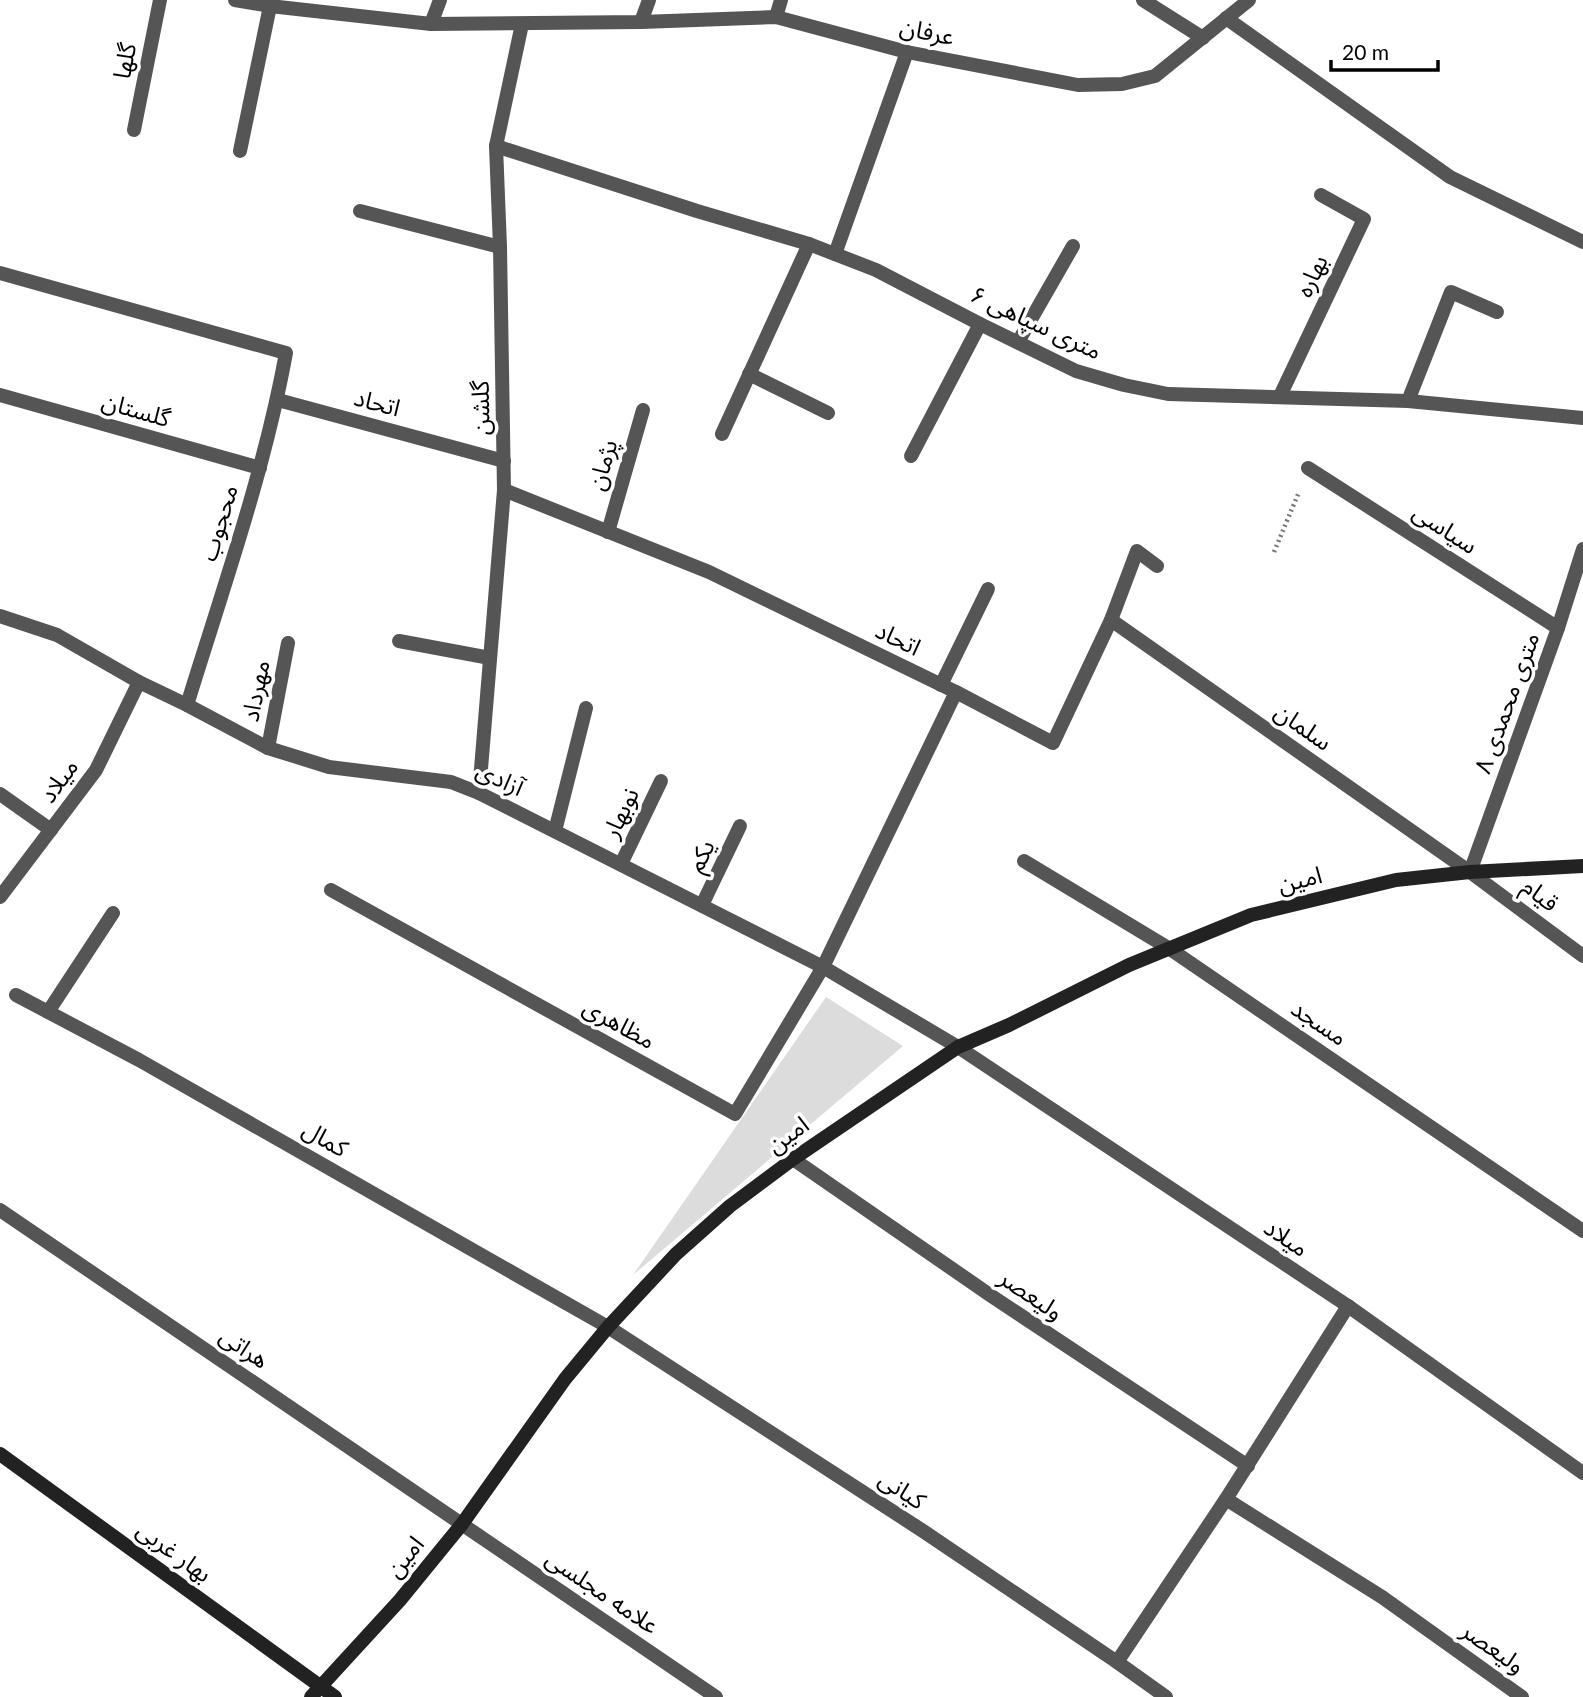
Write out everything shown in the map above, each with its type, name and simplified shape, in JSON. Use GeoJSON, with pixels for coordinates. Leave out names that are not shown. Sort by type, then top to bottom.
{"type":"FeatureCollection","features":[{"type":"Feature","properties":{"kind":"main road","name":"امین"},"geometry":{"type":"LineString","coordinates":[[315,1692],[400,1600],[462,1524],[565,1380],[608,1327],[677,1254],[730,1206],[793,1159],[958,1047],[1009,1025],[1129,965],[1251,915],[1396,880],[1470,872],[1583,866]]}},
{"type":"Feature","properties":{"kind":"main road","name":"بهار غربی"},"geometry":{"type":"LineString","coordinates":[[0,1454],[315,1692],[335,1697]]}},
{"type":"Feature","properties":{"kind":"street","name":"گلها"},"geometry":{"type":"LineString","coordinates":[[134,130],[160,0]]}},
{"type":"Feature","properties":{"kind":"street"},"geometry":{"type":"LineString","coordinates":[[431,24],[440,0]]}},
{"type":"Feature","properties":{"kind":"street"},"geometry":{"type":"LineString","coordinates":[[641,22],[649,0]]}},
{"type":"Feature","properties":{"kind":"street"},"geometry":{"type":"LineString","coordinates":[[776,17],[781,0]]}},
{"type":"Feature","properties":{"kind":"street"},"geometry":{"type":"LineString","coordinates":[[1143,0],[1203,38]]}},
{"type":"Feature","properties":{"kind":"street","name":"عرفان"},"geometry":{"type":"LineString","coordinates":[[242,1],[431,24],[641,22],[776,17],[907,52],[1078,85],[1122,83],[1156,76],[1249,0]]}},
{"type":"Feature","properties":{"kind":"street"},"geometry":{"type":"LineString","coordinates":[[240,151],[270,6]]}},
{"type":"Feature","properties":{"kind":"street"},"geometry":{"type":"LineString","coordinates":[[1226,19],[1450,177],[1583,242]]}},
{"type":"Feature","properties":{"kind":"street","name":"گلشن"},"geometry":{"type":"LineString","coordinates":[[479,793],[505,461],[496,146],[522,24]]}},
{"type":"Feature","properties":{"kind":"street"},"geometry":{"type":"LineString","coordinates":[[835,254],[907,52]]}},
{"type":"Feature","properties":{"kind":"street","name":"۶ متری سپاهی"},"geometry":{"type":"LineString","coordinates":[[496,146],[835,254],[876,270],[1076,371],[1124,385],[1168,394],[1408,401],[1583,418]]}},
{"type":"Feature","properties":{"kind":"street","name":"بهاره"},"geometry":{"type":"LineString","coordinates":[[1280,397],[1364,219],[1321,195]]}},
{"type":"Feature","properties":{"kind":"street"},"geometry":{"type":"LineString","coordinates":[[360,211],[500,247]]}},
{"type":"Feature","properties":{"kind":"street"},"geometry":{"type":"LineString","coordinates":[[722,434],[808,244]]}},
{"type":"Feature","properties":{"kind":"street"},"geometry":{"type":"LineString","coordinates":[[1018,342],[1073,246]]}},
{"type":"Feature","properties":{"kind":"street","name":"محجوب"},"geometry":{"type":"LineString","coordinates":[[0,273],[286,353],[278,400],[260,468],[187,705]]}},
{"type":"Feature","properties":{"kind":"street"},"geometry":{"type":"LineString","coordinates":[[1408,401],[1451,292],[1497,312]]}},
{"type":"Feature","properties":{"kind":"street"},"geometry":{"type":"LineString","coordinates":[[911,456],[980,324]]}},
{"type":"Feature","properties":{"kind":"street"},"geometry":{"type":"LineString","coordinates":[[749,374],[828,413]]}},
{"type":"Feature","properties":{"kind":"street","name":"گلستان"},"geometry":{"type":"LineString","coordinates":[[0,395],[260,468]]}},
{"type":"Feature","properties":{"kind":"street","name":"اتحاد"},"geometry":{"type":"LineString","coordinates":[[278,400],[505,461]]}},
{"type":"Feature","properties":{"kind":"street","name":"پژمان"},"geometry":{"type":"LineString","coordinates":[[608,532],[642,410]]}},
{"type":"Feature","properties":{"kind":"street","name":"سیاسی"},"geometry":{"type":"LineString","coordinates":[[1308,468],[1558,628]]}},
{"type":"Feature","properties":{"kind":"street","name":"اتحاد"},"geometry":{"type":"LineString","coordinates":[[504,490],[709,572],[956,692],[1053,743],[1111,620],[1137,551],[1157,566]]}},
{"type":"Feature","properties":{"kind":"street","name":"۸ متری محمدی"},"geometry":{"type":"LineString","coordinates":[[1470,872],[1558,628],[1583,549]]}},
{"type":"Feature","properties":{"kind":"street"},"geometry":{"type":"LineString","coordinates":[[941,685],[988,589]]}},
{"type":"Feature","properties":{"kind":"street","name":"آزادی"},"geometry":{"type":"LineString","coordinates":[[0,615],[57,635],[139,682],[268,748],[329,767],[451,782],[479,793],[823,967],[958,1047]]}},
{"type":"Feature","properties":{"kind":"street","name":"سلمان"},"geometry":{"type":"LineString","coordinates":[[1111,620],[1470,872]]}},
{"type":"Feature","properties":{"kind":"street"},"geometry":{"type":"LineString","coordinates":[[399,641],[490,658]]}},
{"type":"Feature","properties":{"kind":"street","name":"مهرداد"},"geometry":{"type":"LineString","coordinates":[[268,748],[288,643]]}},
{"type":"Feature","properties":{"kind":"street","name":"میلاد"},"geometry":{"type":"LineString","coordinates":[[0,897],[96,770],[139,682]]}},
{"type":"Feature","properties":{"kind":"street"},"geometry":{"type":"LineString","coordinates":[[823,967],[956,692]]}},
{"type":"Feature","properties":{"kind":"street"},"geometry":{"type":"LineString","coordinates":[[555,831],[586,708]]}},
{"type":"Feature","properties":{"kind":"street","name":"نوبهار"},"geometry":{"type":"LineString","coordinates":[[621,864],[662,781]]}},
{"type":"Feature","properties":{"kind":"street"},"geometry":{"type":"LineString","coordinates":[[0,794],[51,830]]}},
{"type":"Feature","properties":{"kind":"street","name":"یکم"},"geometry":{"type":"LineString","coordinates":[[702,905],[740,826]]}},
{"type":"Feature","properties":{"kind":"street","name":"مسجد"},"geometry":{"type":"LineString","coordinates":[[1024,861],[1170,950],[1583,1231]]}},
{"type":"Feature","properties":{"kind":"street","name":"قیام"},"geometry":{"type":"LineString","coordinates":[[1470,872],[1583,956]]}},
{"type":"Feature","properties":{"kind":"street","name":"مظاهری"},"geometry":{"type":"LineString","coordinates":[[331,890],[735,1114],[823,967]]}},
{"type":"Feature","properties":{"kind":"street"},"geometry":{"type":"LineString","coordinates":[[48,1012],[113,913]]}},
{"type":"Feature","properties":{"kind":"street","name":"کمال"},"geometry":{"type":"LineString","coordinates":[[16,995],[220,1106],[608,1327]]}},
{"type":"Feature","properties":{"kind":"street","name":"میلاد"},"geometry":{"type":"LineString","coordinates":[[958,1047],[1348,1306],[1583,1473]]}},
{"type":"Feature","properties":{"kind":"street","name":"ولیعصر"},"geometry":{"type":"LineString","coordinates":[[793,1159],[1001,1303],[1248,1466]]}},
{"type":"Feature","properties":{"kind":"street","name":"هراتی"},"geometry":{"type":"LineString","coordinates":[[0,1210],[462,1524]]}},
{"type":"Feature","properties":{"kind":"street"},"geometry":{"type":"LineString","coordinates":[[1117,1662],[1248,1466],[1348,1306]]}},
{"type":"Feature","properties":{"kind":"street","name":"کیانی"},"geometry":{"type":"LineString","coordinates":[[608,1327],[923,1531],[1166,1697]]}},
{"type":"Feature","properties":{"kind":"street","name":"ولیعصر"},"geometry":{"type":"LineString","coordinates":[[1226,1499],[1382,1597],[1522,1697]]}},
{"type":"Feature","properties":{"kind":"street","name":"علامه مجلسی"},"geometry":{"type":"LineString","coordinates":[[462,1524],[716,1697]]}},
{"type":"Feature","properties":{"kind":"path"},"geometry":{"type":"LineString","coordinates":[[1274,552],[1308,468]]}},
{"type":"Feature","properties":{"kind":"shaded area"},"geometry":{"type":"Polygon","coordinates":[[[826,997],[903,1046],[633,1275],[826,997]]]}}]}
